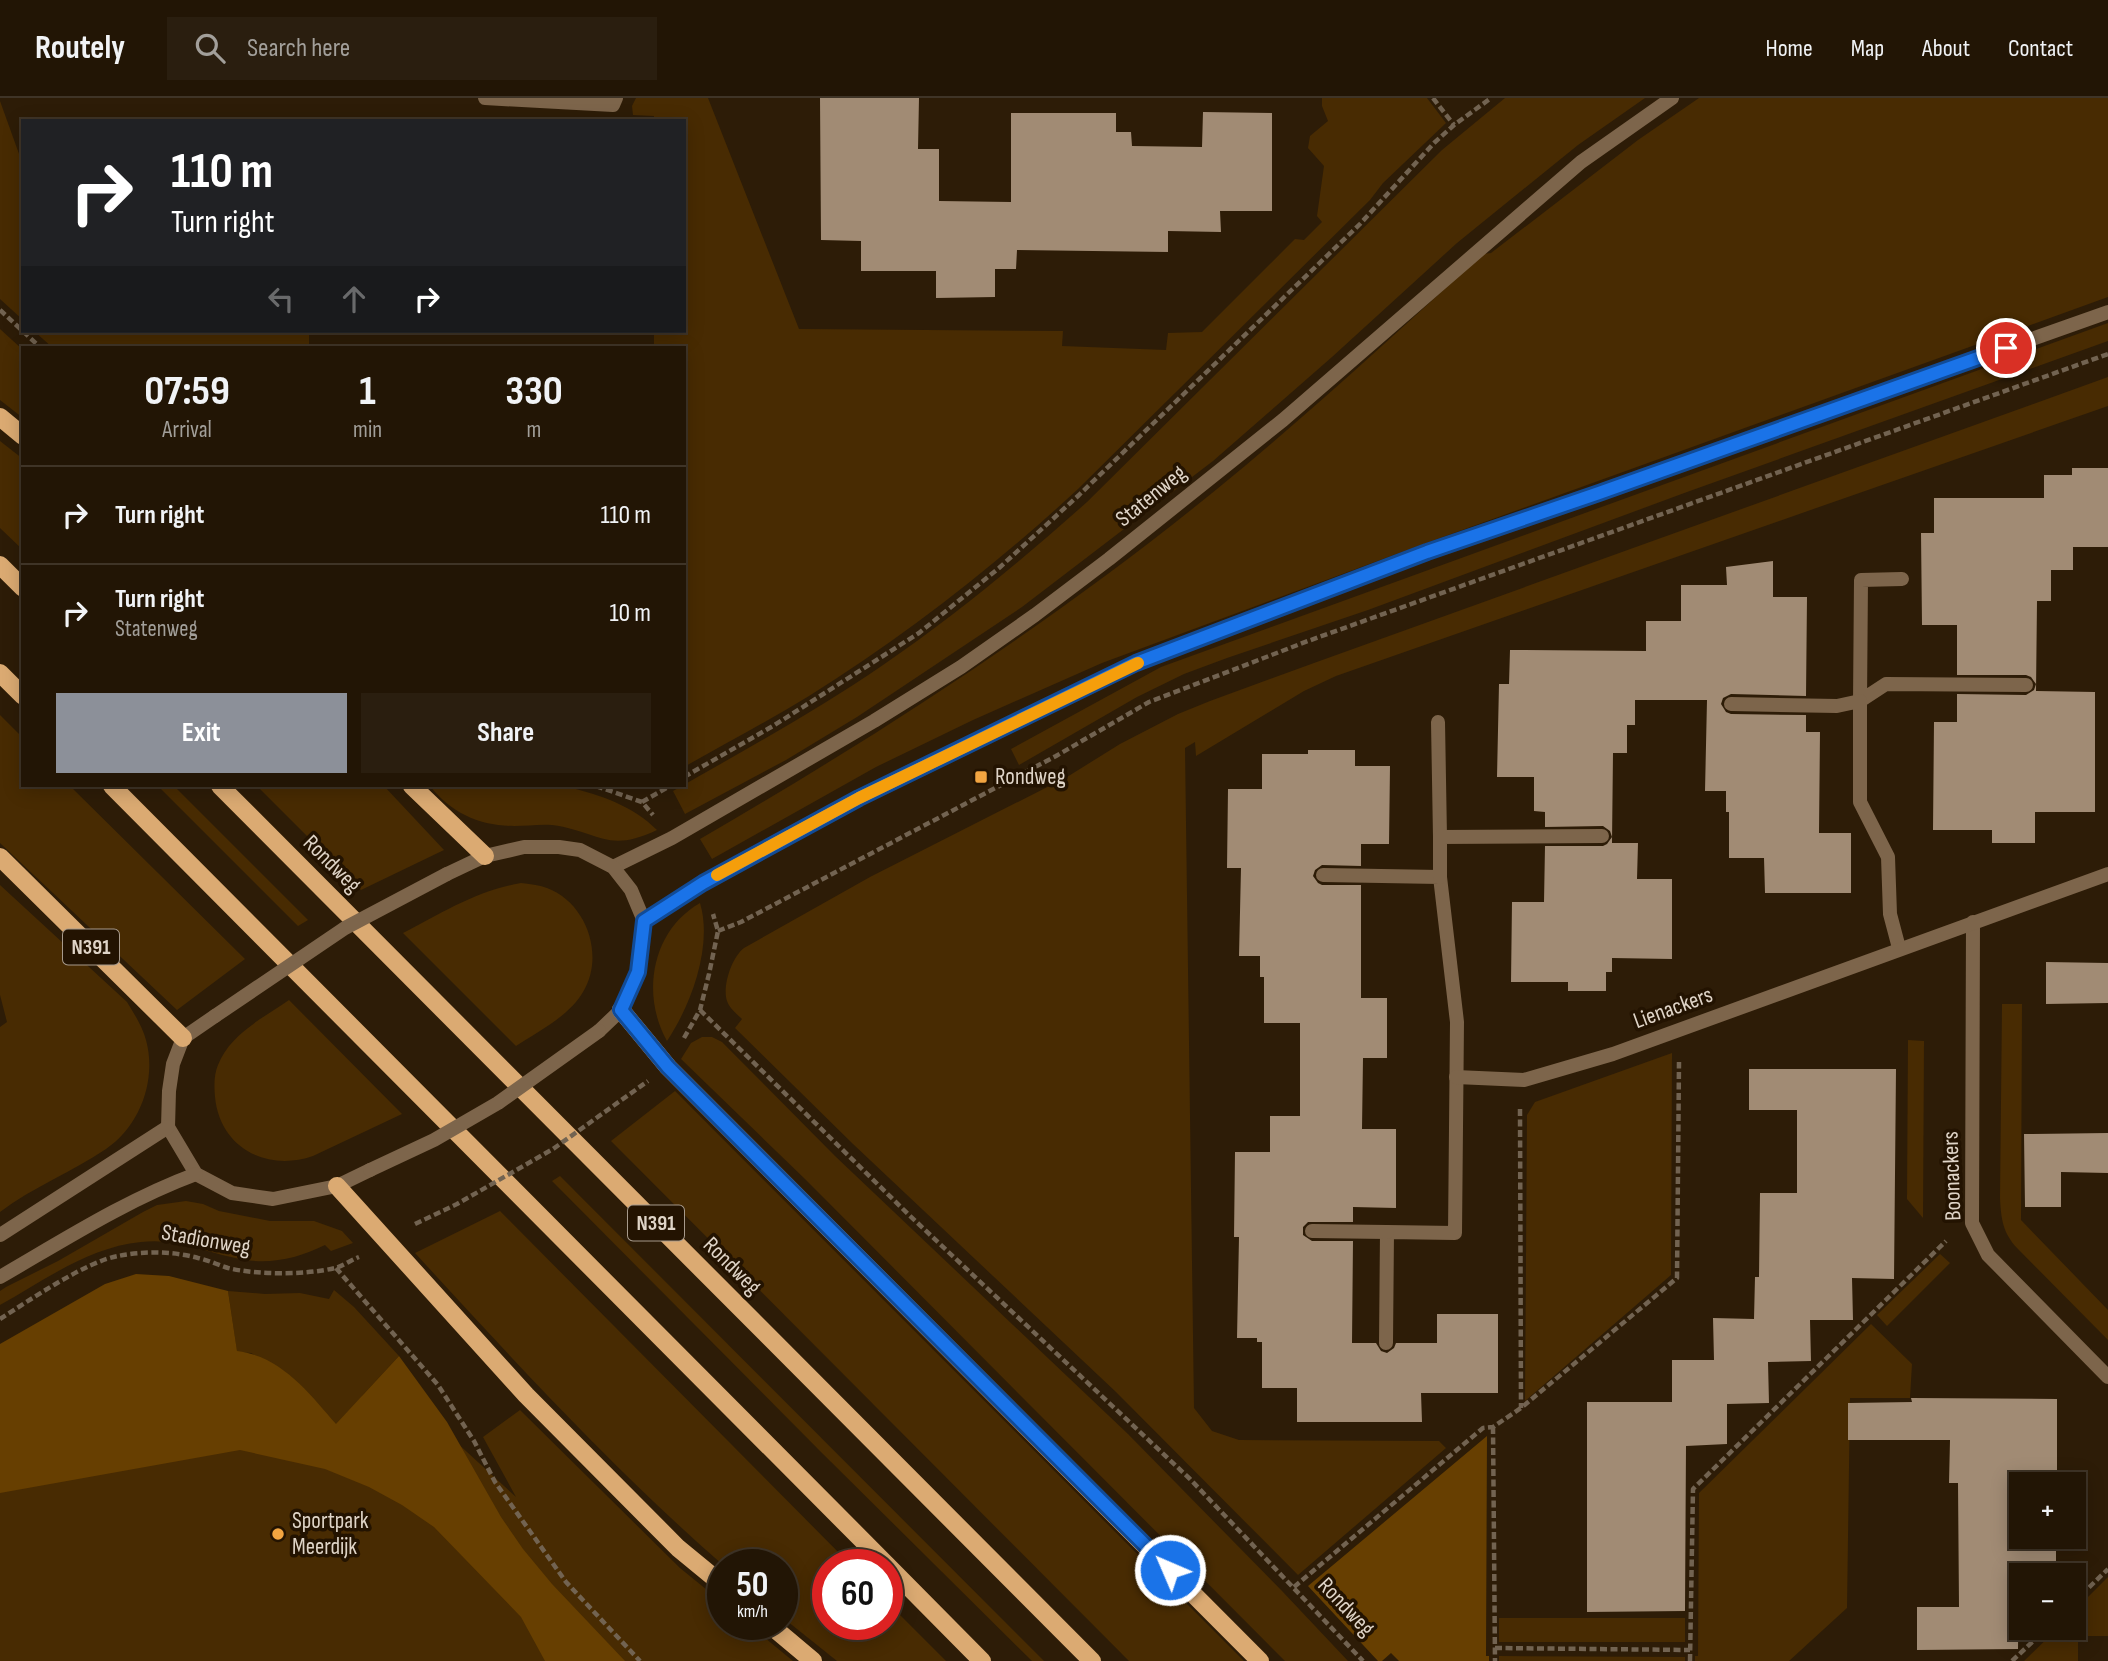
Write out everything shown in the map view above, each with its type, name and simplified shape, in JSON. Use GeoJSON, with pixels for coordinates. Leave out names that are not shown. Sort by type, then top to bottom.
{"type":"FeatureCollection","features":[{"type":"Feature","properties":{"kind":"main road"},"geometry":{"type":"LineString","coordinates":[[0,417],[21,434]]}},
{"type":"Feature","properties":{"kind":"main road"},"geometry":{"type":"LineString","coordinates":[[0,565],[21,586]]}},
{"type":"Feature","properties":{"kind":"main road"},"geometry":{"type":"LineString","coordinates":[[0,673],[21,694]]}},
{"type":"Feature","properties":{"kind":"main road"},"geometry":{"type":"LineString","coordinates":[[113,787],[871,1549]]}},
{"type":"Feature","properties":{"kind":"main road","name":"Rondweg"},"geometry":{"type":"LineString","coordinates":[[221,787],[1092,1661]]}},
{"type":"Feature","properties":{"kind":"main road"},"geometry":{"type":"LineString","coordinates":[[413,787],[485,856]]}},
{"type":"Feature","properties":{"kind":"main road","name":"N391"},"geometry":{"type":"LineString","coordinates":[[0,857],[183,1038]]}},
{"type":"Feature","properties":{"kind":"main road"},"geometry":{"type":"LineString","coordinates":[[621,1010],[668,1067],[1260,1661]]}},
{"type":"Feature","properties":{"kind":"main road"},"geometry":{"type":"LineString","coordinates":[[337,1186],[526,1395],[678,1548],[707,1572]]}},
{"type":"Feature","properties":{"kind":"main road"},"geometry":{"type":"LineString","coordinates":[[903,1581],[982,1661]]}},
{"type":"Feature","properties":{"kind":"main road"},"geometry":{"type":"LineString","coordinates":[[788,1640],[813,1661]]}},
{"type":"Feature","properties":{"kind":"street"},"geometry":{"type":"LineString","coordinates":[[485,98],[613,104],[616,98]]}},
{"type":"Feature","properties":{"kind":"street","name":"Statenweg"},"geometry":{"type":"LineString","coordinates":[[613,867],[672,838],[874,721],[961,667],[1035,615],[1283,419],[1581,162],[1672,98]]}},
{"type":"Feature","properties":{"kind":"street"},"geometry":{"type":"LineString","coordinates":[[644,921],[703,883],[859,798],[1136,663],[1427,552],[2108,312]]}},
{"type":"Feature","properties":{"kind":"street"},"geometry":{"type":"LineString","coordinates":[[1899,948],[1890,914],[1888,857],[1860,802],[1860,701],[1861,580],[1902,579]]}},
{"type":"Feature","properties":{"kind":"street"},"geometry":{"type":"LineString","coordinates":[[1731,704],[1837,706],[1860,701],[1886,684],[2026,685]]}},
{"type":"Feature","properties":{"kind":"street"},"geometry":{"type":"LineString","coordinates":[[1312,1231],[1455,1233],[1457,1022],[1440,877],[1438,722]]}},
{"type":"Feature","properties":{"kind":"street"},"geometry":{"type":"LineString","coordinates":[[1440,837],[1602,836]]}},
{"type":"Feature","properties":{"kind":"street"},"geometry":{"type":"LineString","coordinates":[[559,846],[580,850],[613,867],[631,890],[644,921],[638,972],[621,1010],[599,1031],[498,1103],[433,1139],[337,1186],[273,1199],[232,1193],[196,1174],[168,1127],[173,1064],[183,1038],[345,928],[485,856],[524,847],[559,846]]}},
{"type":"Feature","properties":{"kind":"street","name":"Lienackers"},"geometry":{"type":"LineString","coordinates":[[1456,1077],[1524,1080],[1613,1054],[2108,874]]}},
{"type":"Feature","properties":{"kind":"street"},"geometry":{"type":"LineString","coordinates":[[1323,875],[1440,877]]}},
{"type":"Feature","properties":{"kind":"street","name":"Boonackers"},"geometry":{"type":"LineString","coordinates":[[1973,922],[1972,1223],[1988,1255],[2108,1377]]}},
{"type":"Feature","properties":{"kind":"street"},"geometry":{"type":"LineString","coordinates":[[0,1235],[168,1127]]}},
{"type":"Feature","properties":{"kind":"street","name":"Stadionweg"},"geometry":{"type":"LineString","coordinates":[[0,1277],[97,1220],[164,1186],[196,1174]]}},
{"type":"Feature","properties":{"kind":"street"},"geometry":{"type":"LineString","coordinates":[[1386,1343],[1387,1232]]}},
{"type":"Feature","properties":{"kind":"path"},"geometry":{"type":"LineString","coordinates":[[1433,98],[1454,125]]}},
{"type":"Feature","properties":{"kind":"path"},"geometry":{"type":"LineString","coordinates":[[686,777],[773,726],[919,634],[999,568],[1079,495],[1350,234],[1434,143],[1491,98]]}},
{"type":"Feature","properties":{"kind":"path"},"geometry":{"type":"LineString","coordinates":[[0,310],[21,329]]}},
{"type":"Feature","properties":{"kind":"path"},"geometry":{"type":"LineString","coordinates":[[25,333],[39,346]]}},
{"type":"Feature","properties":{"kind":"path"},"geometry":{"type":"LineString","coordinates":[[719,931],[741,922],[1056,756],[1149,702],[1321,636],[2108,354]]}},
{"type":"Feature","properties":{"kind":"path"},"geometry":{"type":"LineString","coordinates":[[642,802],[668,787]]}},
{"type":"Feature","properties":{"kind":"path","name":"Rondweg"},"geometry":{"type":"LineString","coordinates":[[700,1010],[908,1214],[1190,1479],[1363,1661]]}},
{"type":"Feature","properties":{"kind":"path"},"geometry":{"type":"LineString","coordinates":[[1294,1587],[1483,1429],[1493,1427],[1521,1408],[1676,1278],[1679,1030]]}},
{"type":"Feature","properties":{"kind":"path"},"geometry":{"type":"LineString","coordinates":[[1521,1408],[1519,1116],[1524,1080]]}},
{"type":"Feature","properties":{"kind":"path"},"geometry":{"type":"LineString","coordinates":[[415,1224],[457,1204],[553,1149],[648,1081]]}},
{"type":"Feature","properties":{"kind":"path"},"geometry":{"type":"LineString","coordinates":[[1690,1661],[1693,1489],[1951,1236],[1972,1223]]}},
{"type":"Feature","properties":{"kind":"path","name":"Stadionweg"},"geometry":{"type":"LineString","coordinates":[[0,1319],[85,1268],[114,1256],[138,1253],[176,1254],[257,1273],[336,1268],[438,1385],[474,1441],[495,1482],[566,1583],[640,1661]]}},
{"type":"Feature","properties":{"kind":"path"},"geometry":{"type":"LineString","coordinates":[[1493,1427],[1495,1661]]}},
{"type":"Feature","properties":{"kind":"path"},"geometry":{"type":"LineString","coordinates":[[2086,1590],[2108,1569]]}},
{"type":"Feature","properties":{"kind":"path"},"geometry":{"type":"LineString","coordinates":[[2012,1661],[2034,1640]]}},
{"type":"Feature","properties":{"kind":"path"},"geometry":{"type":"LineString","coordinates":[[1495,1648],[1690,1650]]}},
{"type":"Feature","properties":{"kind":"shaded area"},"geometry":{"type":"Polygon","coordinates":[[[636,98],[708,98],[799,329],[1063,331],[1062,346],[1166,350],[1168,333],[1202,332],[1295,239],[1304,240],[1322,222],[1317,216],[1324,166],[1308,148],[1310,136],[1328,121],[1322,98],[1427,98],[1446,123],[1078,489],[1014,545],[948,599],[845,673],[686,766],[686,346],[654,346],[654,333],[686,333],[686,119],[654,119],[654,116],[633,115],[632,106],[636,98]]]}},
{"type":"Feature","properties":{"kind":"shaded area"},"geometry":{"type":"Polygon","coordinates":[[[1505,98],[1645,98],[1578,145],[1457,243],[1213,461],[1022,607],[857,717],[786,760],[685,814],[673,791],[686,787],[686,784],[806,715],[883,665],[962,607],[1063,524],[1442,150],[1505,98]]]}},
{"type":"Feature","properties":{"kind":"shaded area"},"geometry":{"type":"Polygon","coordinates":[[[1699,98],[2108,98],[2108,297],[1102,663],[973,720],[876,767],[712,859],[700,839],[900,717],[1093,585],[1251,461],[1483,254],[1491,253],[1638,140],[1699,98]]]}},
{"type":"Feature","properties":{"kind":"shaded area"},"geometry":{"type":"Polygon","coordinates":[[[0,101],[21,159],[21,318],[0,299],[0,101]]]}},
{"type":"Feature","properties":{"kind":"shaded area"},"geometry":{"type":"Polygon","coordinates":[[[2108,323],[2108,341],[1368,610],[1184,674],[1137,697],[1019,765],[1011,749],[1161,667],[2108,323]]]}},
{"type":"Feature","properties":{"kind":"shaded area"},"geometry":{"type":"Polygon","coordinates":[[[0,329],[21,348],[21,416],[0,400],[0,329]]]}},
{"type":"Feature","properties":{"kind":"shaded area"},"geometry":{"type":"Polygon","coordinates":[[[36,333],[309,333],[309,346],[51,346],[36,333]]]}},
{"type":"Feature","properties":{"kind":"shaded area"},"geometry":{"type":"Polygon","coordinates":[[[2108,377],[2108,406],[1336,676],[1304,691],[1196,756],[1195,742],[1185,748],[1194,1408],[1212,1431],[1239,1440],[1439,1441],[1446,1448],[1298,1575],[1116,1392],[853,1144],[735,1028],[742,1019],[728,1004],[726,988],[732,965],[744,948],[870,877],[1067,777],[1120,744],[1178,714],[2108,377]]]}},
{"type":"Feature","properties":{"kind":"shaded area"},"geometry":{"type":"Polygon","coordinates":[[[0,441],[21,457],[21,548],[0,528],[0,441]]]}},
{"type":"Feature","properties":{"kind":"shaded area"},"geometry":{"type":"Polygon","coordinates":[[[0,715],[21,736],[21,787],[71,787],[245,959],[177,1010],[0,843],[0,715]]]}},
{"type":"Feature","properties":{"kind":"shaded area"},"geometry":{"type":"Polygon","coordinates":[[[159,787],[175,787],[308,920],[298,926],[159,787]]]}},
{"type":"Feature","properties":{"kind":"shaded area"},"geometry":{"type":"Polygon","coordinates":[[[258,787],[385,787],[444,850],[361,890],[258,787]]]}},
{"type":"Feature","properties":{"kind":"shaded area"},"geometry":{"type":"Polygon","coordinates":[[[431,787],[568,787],[616,803],[638,814],[657,830],[640,837],[614,841],[552,825],[489,824],[457,811],[431,787]]]}},
{"type":"Feature","properties":{"kind":"shaded area"},"geometry":{"type":"Polygon","coordinates":[[[521,883],[547,888],[561,895],[573,906],[588,932],[592,963],[589,978],[577,1001],[553,1022],[516,1046],[403,933],[475,897],[521,883]]]}},
{"type":"Feature","properties":{"kind":"shaded area"},"geometry":{"type":"Polygon","coordinates":[[[0,885],[127,1002],[144,1035],[149,1055],[149,1071],[143,1101],[128,1128],[118,1139],[106,1149],[0,1212],[0,1027],[7,1022],[0,995],[0,885]]]}},
{"type":"Feature","properties":{"kind":"shaded area"},"geometry":{"type":"Polygon","coordinates":[[[700,903],[704,938],[702,956],[684,1010],[667,1041],[654,1004],[655,965],[671,930],[683,915],[700,903]]]}},
{"type":"Feature","properties":{"kind":"shaded area"},"geometry":{"type":"Polygon","coordinates":[[[289,1000],[402,1114],[313,1156],[279,1161],[249,1152],[226,1130],[215,1097],[215,1080],[218,1065],[230,1044],[289,1000]]]}},
{"type":"Feature","properties":{"kind":"shaded area"},"geometry":{"type":"Polygon","coordinates":[[[2002,1004],[2022,1004],[2021,1220],[2108,1310],[2108,1340],[2017,1248],[2004,1225],[2000,1198],[2002,1004]]]}},
{"type":"Feature","properties":{"kind":"shaded area"},"geometry":{"type":"Polygon","coordinates":[[[702,1037],[712,1037],[722,1042],[835,1156],[1128,1434],[1348,1661],[1285,1661],[805,1179],[681,1059],[691,1043],[702,1037]]]}},
{"type":"Feature","properties":{"kind":"shaded area"},"geometry":{"type":"Polygon","coordinates":[[[1908,1040],[1924,1041],[1923,1218],[1907,1199],[1908,1040]]]}},
{"type":"Feature","properties":{"kind":"shaded area"},"geometry":{"type":"Polygon","coordinates":[[[1672,1053],[1671,1275],[1525,1401],[1527,1115],[1535,1102],[1672,1053]]]}},
{"type":"Feature","properties":{"kind":"shaded area"},"geometry":{"type":"Polygon","coordinates":[[[675,1091],[1244,1661],[1129,1661],[611,1141],[675,1091]]]}},
{"type":"Feature","properties":{"kind":"shaded area"},"geometry":{"type":"Polygon","coordinates":[[[560,1176],[1044,1661],[1032,1661],[820,1451],[552,1181],[560,1176]]]}},
{"type":"Feature","properties":{"kind":"shaded area"},"geometry":{"type":"Polygon","coordinates":[[[186,1201],[270,1221],[314,1221],[342,1231],[353,1243],[331,1251],[325,1245],[291,1258],[267,1261],[243,1260],[165,1242],[122,1245],[103,1250],[68,1266],[0,1305],[0,1291],[6,1287],[157,1205],[186,1201]]]}},
{"type":"Feature","properties":{"kind":"shaded area"},"geometry":{"type":"Polygon","coordinates":[[[500,1211],[835,1549],[812,1549],[812,1640],[903,1640],[903,1618],[946,1661],[837,1661],[798,1630],[798,1549],[707,1551],[603,1453],[415,1253],[500,1211]]]}},
{"type":"Feature","properties":{"kind":"shaded area"},"geometry":{"type":"Polygon","coordinates":[[[1940,1254],[1950,1263],[1887,1326],[1877,1315],[1940,1254]]]}},
{"type":"Feature","properties":{"kind":"shaded area"},"geometry":{"type":"Polygon","coordinates":[[[136,1274],[169,1276],[228,1291],[237,1351],[253,1354],[281,1368],[336,1424],[399,1356],[447,1422],[501,1517],[523,1549],[552,1584],[625,1661],[545,1661],[521,1617],[434,1527],[369,1487],[325,1469],[240,1450],[0,1493],[0,1344],[105,1284],[136,1274]]]}},
{"type":"Feature","properties":{"kind":"shaded area","name":"Sportpark Meerdijk"},"geometry":{"type":"Polygon","coordinates":[[[334,1290],[354,1307],[399,1356],[362,1396],[405,1395],[516,1497],[483,1437],[520,1410],[680,1568],[707,1590],[707,1640],[767,1640],[793,1661],[0,1661],[0,1408],[285,1372],[251,1353],[237,1352],[228,1291],[300,1293],[329,1299],[334,1290]]]}},
{"type":"Feature","properties":{"kind":"shaded area"},"geometry":{"type":"Polygon","coordinates":[[[1871,1324],[1912,1364],[1910,1398],[1850,1398],[1847,1608],[1789,1661],[1695,1661],[1695,1656],[1698,1656],[1699,1493],[1871,1324]]]}},
{"type":"Feature","properties":{"kind":"shaded area"},"geometry":{"type":"Polygon","coordinates":[[[1487,1436],[1486,1656],[1489,1656],[1489,1661],[1399,1661],[1391,1653],[1378,1661],[1308,1586],[1487,1436]]]}},
{"type":"Feature","properties":{"kind":"shaded area"},"geometry":{"type":"Polygon","coordinates":[[[2108,1577],[2108,1636],[2086,1636],[2086,1599],[2108,1577]]]}},
{"type":"Feature","properties":{"kind":"shaded area"},"geometry":{"type":"Polygon","coordinates":[[[1499,1618],[1685,1618],[1685,1642],[1499,1642],[1499,1618]]]}},
{"type":"Feature","properties":{"kind":"shaded area"},"geometry":{"type":"Polygon","coordinates":[[[2046,1640],[2078,1640],[2078,1661],[2024,1661],[2046,1640]]]}},
{"type":"Feature","properties":{"kind":"shaded area"},"geometry":{"type":"Polygon","coordinates":[[[1499,1656],[1685,1657],[1685,1661],[1499,1661],[1499,1656]]]}},
{"type":"Feature","properties":{"kind":"building"},"geometry":{"type":"Polygon","coordinates":[[[820,98],[919,98],[918,149],[939,149],[939,201],[1011,202],[1011,113],[1116,113],[1116,132],[1131,132],[1132,146],[1202,147],[1203,112],[1272,113],[1272,211],[1220,211],[1221,232],[1168,231],[1168,252],[1017,250],[1016,269],[995,269],[995,297],[936,298],[936,271],[861,271],[861,241],[821,240],[820,98]]]}},
{"type":"Feature","properties":{"kind":"building"},"geometry":{"type":"Polygon","coordinates":[[[2072,468],[2108,468],[2108,547],[2073,547],[2073,570],[2051,570],[2051,601],[2037,601],[2036,691],[2095,692],[2095,812],[2035,812],[2035,843],[1992,843],[1992,830],[1933,830],[1934,722],[1957,722],[1957,694],[2026,695],[2034,690],[2036,684],[2026,675],[1957,675],[1957,625],[1922,625],[1921,533],[1934,533],[1934,498],[2044,498],[2044,475],[2072,475],[2072,468]]]}},
{"type":"Feature","properties":{"kind":"building"},"geometry":{"type":"Polygon","coordinates":[[[1773,561],[1773,597],[1807,597],[1806,696],[1731,694],[1723,698],[1721,704],[1726,712],[1731,714],[1806,715],[1806,732],[1820,732],[1819,833],[1851,833],[1851,893],[1765,893],[1764,858],[1729,858],[1726,791],[1705,791],[1707,700],[1635,700],[1635,725],[1627,725],[1627,753],[1613,753],[1612,843],[1638,843],[1637,879],[1672,879],[1672,959],[1612,958],[1612,972],[1606,972],[1606,991],[1568,991],[1568,982],[1511,982],[1512,902],[1544,902],[1545,846],[1603,846],[1612,837],[1610,831],[1603,826],[1545,827],[1545,812],[1534,811],[1534,777],[1497,777],[1499,684],[1509,684],[1510,650],[1646,651],[1646,621],[1681,621],[1681,585],[1727,585],[1726,567],[1773,561]]]}},
{"type":"Feature","properties":{"kind":"building"},"geometry":{"type":"Polygon","coordinates":[[[1308,750],[1355,750],[1355,766],[1390,766],[1389,844],[1361,844],[1361,866],[1322,865],[1315,870],[1313,876],[1322,885],[1361,885],[1361,998],[1387,998],[1387,1058],[1363,1058],[1362,1129],[1396,1129],[1396,1208],[1353,1207],[1353,1222],[1308,1222],[1303,1227],[1303,1235],[1312,1241],[1353,1241],[1352,1343],[1376,1343],[1381,1351],[1387,1353],[1396,1343],[1437,1343],[1437,1314],[1498,1314],[1498,1393],[1421,1393],[1422,1422],[1297,1422],[1297,1388],[1262,1388],[1262,1342],[1257,1342],[1257,1338],[1237,1338],[1239,1237],[1234,1237],[1235,1152],[1270,1152],[1270,1116],[1300,1116],[1300,1023],[1264,1023],[1264,977],[1260,977],[1260,956],[1239,956],[1241,868],[1227,868],[1228,789],[1262,789],[1262,754],[1308,754],[1308,750]]]}},
{"type":"Feature","properties":{"kind":"building"},"geometry":{"type":"Polygon","coordinates":[[[2046,962],[2108,963],[2108,1003],[2046,1004],[2046,962]]]}},
{"type":"Feature","properties":{"kind":"building"},"geometry":{"type":"Polygon","coordinates":[[[1749,1069],[1896,1069],[1894,1279],[1852,1278],[1853,1320],[1810,1320],[1811,1361],[1768,1362],[1769,1403],[1727,1404],[1727,1444],[1686,1446],[1685,1611],[1587,1612],[1587,1402],[1672,1402],[1672,1360],[1714,1360],[1713,1318],[1754,1319],[1755,1277],[1759,1277],[1760,1193],[1797,1193],[1797,1110],[1749,1110],[1749,1069]]]}},
{"type":"Feature","properties":{"kind":"building"},"geometry":{"type":"Polygon","coordinates":[[[2108,1133],[2108,1173],[2061,1172],[2061,1207],[2025,1207],[2024,1134],[2108,1133]]]}},
{"type":"Feature","properties":{"kind":"building"},"geometry":{"type":"Polygon","coordinates":[[[1911,1398],[2057,1399],[2057,1472],[2009,1472],[2009,1549],[2056,1549],[2056,1563],[2009,1563],[2009,1640],[2018,1640],[2018,1649],[1917,1650],[1917,1607],[1959,1607],[1958,1483],[1949,1483],[1950,1440],[1848,1440],[1848,1403],[1912,1402],[1911,1398]]]}},
{"type":"Feature","properties":{"kind":"slow traffic"},"geometry":{"type":"LineString","coordinates":[[717,875],[859,798],[1138,663]]}},
{"type":"Feature","properties":{"kind":"place","name":"Rondweg"},"geometry":{"type":"Point","coordinates":[981,777]}},
{"type":"Feature","properties":{"kind":"place","name":"Sportpark Meerdijk"},"geometry":{"type":"Point","coordinates":[278,1534]}},
{"type":"Feature","properties":{"kind":"route"},"geometry":{"type":"LineString","coordinates":[[1170,1570],[668,1067],[621,1010],[638,972],[644,921],[703,883],[859,798],[1136,663],[1427,552],[2006,348]]}}]}
